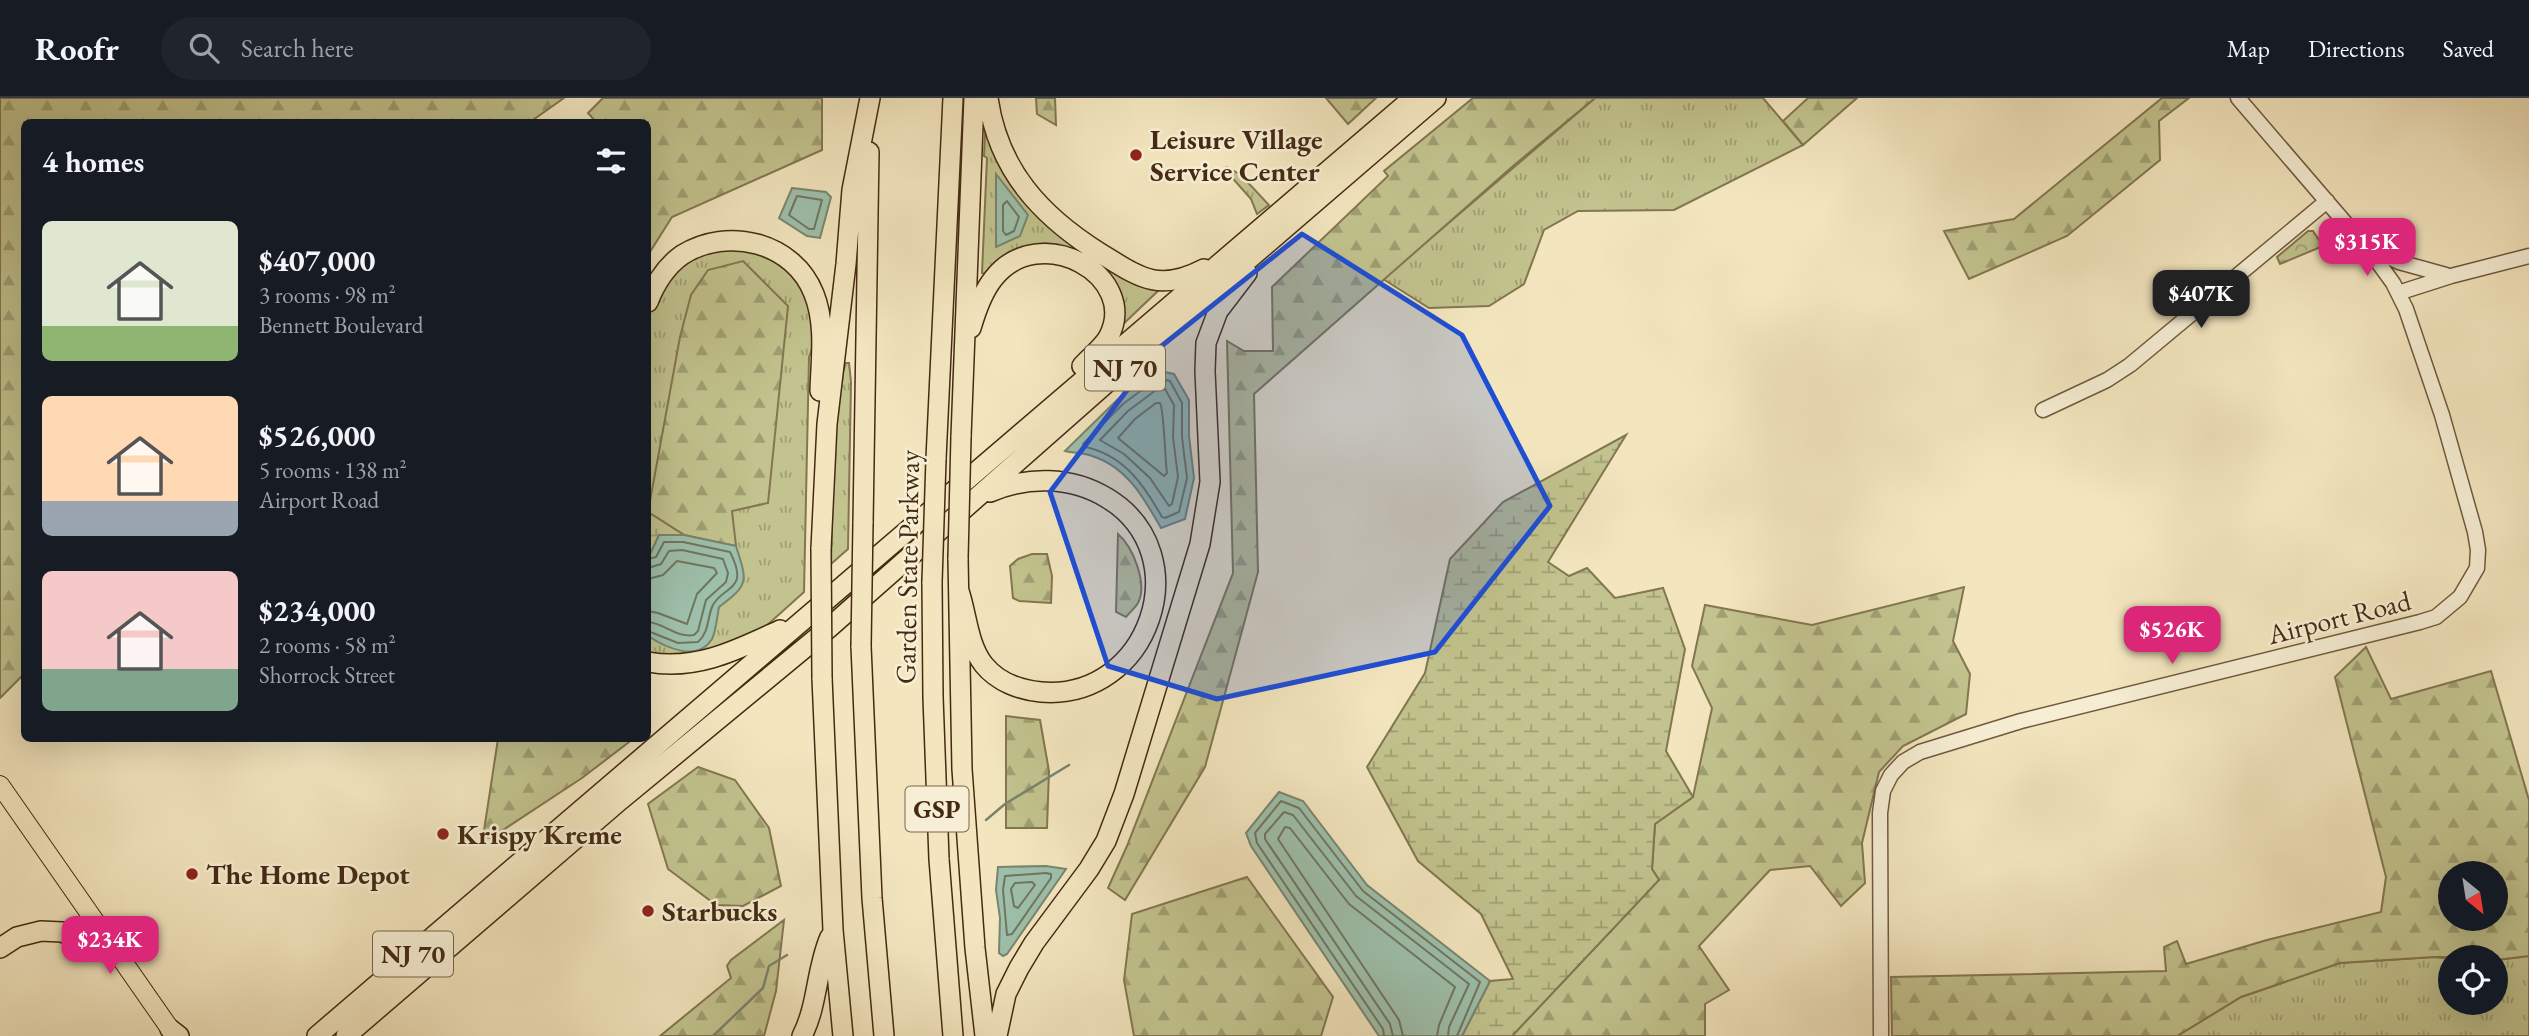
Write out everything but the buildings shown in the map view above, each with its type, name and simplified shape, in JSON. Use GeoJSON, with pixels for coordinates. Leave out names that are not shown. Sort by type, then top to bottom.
{"type":"FeatureCollection","features":[{"type":"Feature","properties":{"kind":"highway"},"geometry":{"type":"LineString","coordinates":[[822,495],[852,190],[870,98]]}},
{"type":"Feature","properties":{"kind":"highway","name":"Garden State Parkway"},"geometry":{"type":"LineString","coordinates":[[870,98],[862,646],[872,898],[884,1036]]}},
{"type":"Feature","properties":{"kind":"highway","name":"Garden State Parkway"},"geometry":{"type":"LineString","coordinates":[[953,98],[932,582],[939,859],[953,1036]]}},
{"type":"Feature","properties":{"kind":"highway"},"geometry":{"type":"LineString","coordinates":[[974,98],[958,558],[962,769],[975,948],[985,1036]]}},
{"type":"Feature","properties":{"kind":"highway"},"geometry":{"type":"LineString","coordinates":[[988,98],[990,117],[1002,150],[1022,186],[1053,220],[1079,240],[1136,276],[1153,280],[1182,278],[1226,256]]}},
{"type":"Feature","properties":{"kind":"highway","name":"NJ 70"},"geometry":{"type":"LineString","coordinates":[[317,1036],[1413,98]]}},
{"type":"Feature","properties":{"kind":"highway","name":"NJ 70"},"geometry":{"type":"LineString","coordinates":[[346,1036],[618,802],[830,626],[1436,98]]}},
{"type":"Feature","properties":{"kind":"highway"},"geometry":{"type":"LineString","coordinates":[[651,296],[660,277],[690,251],[708,243],[734,240],[764,246],[783,256],[800,271],[814,294],[820,318],[822,678],[833,930],[843,1036]]}},
{"type":"Feature","properties":{"kind":"highway"},"geometry":{"type":"LineString","coordinates":[[997,1036],[1006,994],[1019,968],[1106,841],[1124,794],[1200,544],[1206,514],[1210,482],[1206,343],[1218,311],[1273,240]]}},
{"type":"Feature","properties":{"kind":"highway"},"geometry":{"type":"LineString","coordinates":[[964,345],[986,289],[995,276],[1015,261],[1025,256],[1048,253],[1065,255],[1080,261],[1095,273],[1107,288],[1113,310],[1112,324],[1108,338],[1069,380],[1061,398]]}},
{"type":"Feature","properties":{"kind":"highway"},"geometry":{"type":"LineString","coordinates":[[959,591],[967,613],[972,643],[985,666],[1011,685],[1031,691],[1070,691],[1102,680],[1134,651],[1145,634],[1152,615],[1155,598],[1153,564],[1142,535],[1132,519],[1117,504],[1094,490],[1063,481],[1037,480],[1002,487],[978,497]]}},
{"type":"Feature","properties":{"kind":"highway"},"geometry":{"type":"LineString","coordinates":[[651,663],[683,665],[714,658],[803,619]]}},
{"type":"Feature","properties":{"kind":"highway"},"geometry":{"type":"LineString","coordinates":[[802,1036],[817,995],[825,949],[833,930]]}},
{"type":"Feature","properties":{"kind":"highway"},"geometry":{"type":"LineString","coordinates":[[0,948],[17,937],[41,931],[62,932],[88,943],[111,944]]}},
{"type":"Feature","properties":{"kind":"main road"},"geometry":{"type":"LineString","coordinates":[[0,785],[175,1034]]}},
{"type":"Feature","properties":{"kind":"street","name":"Airport Road"},"geometry":{"type":"LineString","coordinates":[[1881,1036],[1880,813],[1887,781],[1903,762],[1920,752],[2021,721],[2436,617],[2460,597],[2477,568],[2476,532],[2442,415],[2398,293],[2364,245],[2238,98]]}},
{"type":"Feature","properties":{"kind":"street"},"geometry":{"type":"LineString","coordinates":[[2043,410],[2107,380],[2130,365],[2327,201]]}},
{"type":"Feature","properties":{"kind":"street"},"geometry":{"type":"LineString","coordinates":[[2364,245],[2399,262],[2451,276]]}},
{"type":"Feature","properties":{"kind":"street"},"geometry":{"type":"LineString","coordinates":[[2398,293],[2529,256]]}},
{"type":"Feature","properties":{"kind":"highlighted area"},"geometry":{"type":"Polygon","coordinates":[[[1302,234],[1462,335],[1550,506],[1435,652],[1217,699],[1108,666],[1050,492],[1159,348],[1302,234]]]}},
{"type":"Feature","properties":{"kind":"green space"},"geometry":{"type":"Polygon","coordinates":[[[0,98],[564,98],[534,119],[21,119],[21,677],[0,698],[0,98]]]}},
{"type":"Feature","properties":{"kind":"green space"},"geometry":{"type":"Polygon","coordinates":[[[603,98],[822,98],[822,150],[672,217],[651,250],[651,119],[593,119],[588,113],[603,98]]]}},
{"type":"Feature","properties":{"kind":"green space"},"geometry":{"type":"Polygon","coordinates":[[[1036,98],[1055,98],[1056,125],[1037,114],[1036,98]]]}},
{"type":"Feature","properties":{"kind":"green space"},"geometry":{"type":"Polygon","coordinates":[[[1326,98],[1376,98],[1348,124],[1326,98]]]}},
{"type":"Feature","properties":{"kind":"green space"},"geometry":{"type":"Polygon","coordinates":[[[1473,98],[1595,98],[1513,166],[1254,394],[1258,572],[1205,767],[1125,900],[1108,888],[1127,846],[1233,573],[1227,341],[1244,351],[1273,351],[1272,287],[1388,176],[1384,171],[1473,98]]]}},
{"type":"Feature","properties":{"kind":"green space"},"geometry":{"type":"Polygon","coordinates":[[[1595,98],[1763,98],[1803,145],[1674,210],[1578,211],[1544,230],[1524,284],[1489,306],[1429,308],[1383,279],[1595,98]]]}},
{"type":"Feature","properties":{"kind":"green space"},"geometry":{"type":"Polygon","coordinates":[[[1808,98],[1857,98],[1803,145],[1783,121],[1808,98]]]}},
{"type":"Feature","properties":{"kind":"green space"},"geometry":{"type":"Polygon","coordinates":[[[2162,98],[2189,98],[2159,121],[2160,160],[2067,236],[1969,279],[1944,231],[2014,219],[2162,98]]]}},
{"type":"Feature","properties":{"kind":"green space"},"geometry":{"type":"Polygon","coordinates":[[[986,116],[1008,178],[1161,288],[1116,331],[1106,271],[1070,248],[1049,244],[1027,247],[985,274],[982,273],[986,116]]]}},
{"type":"Feature","properties":{"kind":"green space"},"geometry":{"type":"Polygon","coordinates":[[[1227,167],[1241,175],[1269,205],[1257,214],[1251,199],[1227,172],[1227,167]]]}},
{"type":"Feature","properties":{"kind":"green space"},"geometry":{"type":"Polygon","coordinates":[[[2308,231],[2313,231],[2323,246],[2280,264],[2277,257],[2308,231]]]}},
{"type":"Feature","properties":{"kind":"green space"},"geometry":{"type":"Polygon","coordinates":[[[744,245],[778,260],[795,274],[806,296],[813,336],[809,357],[804,592],[764,628],[697,657],[651,657],[651,307],[663,281],[702,249],[744,245]]]}},
{"type":"Feature","properties":{"kind":"green space"},"geometry":{"type":"Polygon","coordinates":[[[743,261],[788,306],[768,503],[732,511],[736,546],[684,535],[651,514],[651,496],[680,337],[691,295],[708,270],[743,261]]]}},
{"type":"Feature","properties":{"kind":"green space"},"geometry":{"type":"Polygon","coordinates":[[[846,363],[849,363],[851,382],[848,549],[831,564],[834,435],[841,378],[846,363]]]}},
{"type":"Feature","properties":{"kind":"green space"},"geometry":{"type":"Polygon","coordinates":[[[1626,435],[1548,562],[1569,576],[1587,568],[1615,598],[1663,588],[1685,649],[1666,751],[1693,797],[1655,824],[1652,869],[1659,880],[1512,1036],[1462,1036],[1490,981],[1513,979],[1481,914],[1418,861],[1367,767],[1425,673],[1450,559],[1503,502],[1626,435]]]}},
{"type":"Feature","properties":{"kind":"green space"},"geometry":{"type":"Polygon","coordinates":[[[651,514],[684,535],[659,535],[651,552],[651,514]]]}},
{"type":"Feature","properties":{"kind":"green space"},"geometry":{"type":"Polygon","coordinates":[[[1118,534],[1134,557],[1141,586],[1138,603],[1126,617],[1116,612],[1118,534]]]}},
{"type":"Feature","properties":{"kind":"green space"},"geometry":{"type":"Polygon","coordinates":[[[1032,554],[1047,554],[1052,576],[1051,603],[1019,601],[1013,598],[1010,566],[1018,559],[1032,554]]]}},
{"type":"Feature","properties":{"kind":"green space"},"geometry":{"type":"Polygon","coordinates":[[[1964,587],[1953,641],[1970,674],[1966,714],[1903,746],[1879,772],[1862,843],[1865,883],[1841,906],[1810,866],[1770,870],[1699,946],[1729,990],[1705,1004],[1705,1036],[1512,1036],[1659,880],[1652,869],[1655,824],[1693,797],[1712,708],[1692,666],[1705,605],[1812,625],[1964,587]]]}},
{"type":"Feature","properties":{"kind":"green space"},"geometry":{"type":"Polygon","coordinates":[[[2366,647],[2391,699],[2491,671],[2529,800],[2529,956],[2508,959],[2508,945],[2438,945],[2438,957],[2340,963],[2241,997],[2177,1036],[1892,1036],[1891,977],[2166,971],[2164,947],[2177,941],[2186,964],[2267,940],[2381,912],[2386,877],[2335,677],[2366,647]]]}},
{"type":"Feature","properties":{"kind":"green space"},"geometry":{"type":"Polygon","coordinates":[[[1006,716],[1040,720],[1049,771],[1047,828],[1006,828],[1006,716]]]}},
{"type":"Feature","properties":{"kind":"green space"},"geometry":{"type":"Polygon","coordinates":[[[497,742],[629,742],[582,778],[491,838],[483,837],[497,742]]]}},
{"type":"Feature","properties":{"kind":"green space"},"geometry":{"type":"Polygon","coordinates":[[[698,767],[735,780],[769,828],[781,886],[743,906],[716,905],[668,869],[648,804],[698,767]]]}},
{"type":"Feature","properties":{"kind":"green space"},"geometry":{"type":"Polygon","coordinates":[[[1247,877],[1333,997],[1321,1036],[1134,1036],[1124,980],[1132,914],[1247,877]]]}},
{"type":"Feature","properties":{"kind":"green space"},"geometry":{"type":"Polygon","coordinates":[[[784,920],[776,991],[764,1036],[660,1036],[731,978],[727,966],[731,960],[784,920]]]}},
{"type":"Feature","properties":{"kind":"green space"},"geometry":{"type":"Polygon","coordinates":[[[2529,956],[2529,1036],[2177,1036],[2241,997],[2340,963],[2434,957],[2438,958],[2438,1015],[2508,1015],[2508,959],[2529,956]]]}},
{"type":"Feature","properties":{"kind":"water"},"geometry":{"type":"Polygon","coordinates":[[[996,174],[1028,215],[1020,236],[996,247],[996,174]]]}},
{"type":"Feature","properties":{"kind":"water"},"geometry":{"type":"Polygon","coordinates":[[[792,188],[826,192],[831,197],[820,238],[807,236],[779,218],[792,188]]]}},
{"type":"Feature","properties":{"kind":"water"},"geometry":{"type":"Polygon","coordinates":[[[1155,370],[1174,374],[1189,400],[1189,436],[1194,478],[1185,519],[1161,528],[1141,495],[1125,476],[1092,456],[1065,451],[1118,399],[1155,370]]]}},
{"type":"Feature","properties":{"kind":"water"},"geometry":{"type":"Polygon","coordinates":[[[659,535],[684,535],[736,546],[744,575],[743,581],[736,593],[719,607],[712,639],[706,646],[698,650],[681,651],[651,638],[651,552],[659,535]]]}},
{"type":"Feature","properties":{"kind":"water"},"geometry":{"type":"Polygon","coordinates":[[[1279,792],[1303,801],[1367,885],[1490,981],[1462,1036],[1379,1036],[1251,846],[1246,833],[1279,792]]]}},
{"type":"Feature","properties":{"kind":"water"},"geometry":{"type":"Polygon","coordinates":[[[1046,866],[1066,869],[1003,956],[999,953],[1000,918],[996,890],[998,867],[1046,866]]]}},
{"type":"Feature","properties":{"kind":"waterway"},"geometry":{"type":"LineString","coordinates":[[986,820],[1005,804],[1069,765]]}},
{"type":"Feature","properties":{"kind":"waterway"},"geometry":{"type":"LineString","coordinates":[[713,1036],[763,988],[769,966],[787,955]]}},
{"type":"Feature","properties":{"kind":"place","name":"Leisure Village Service Center"},"geometry":{"type":"Point","coordinates":[1136,155]}},
{"type":"Feature","properties":{"kind":"place","name":"Krispy Kreme"},"geometry":{"type":"Point","coordinates":[443,834]}},
{"type":"Feature","properties":{"kind":"place","name":"The Home Depot"},"geometry":{"type":"Point","coordinates":[192,874]}},
{"type":"Feature","properties":{"kind":"place","name":"Starbucks"},"geometry":{"type":"Point","coordinates":[648,911]}}]}
